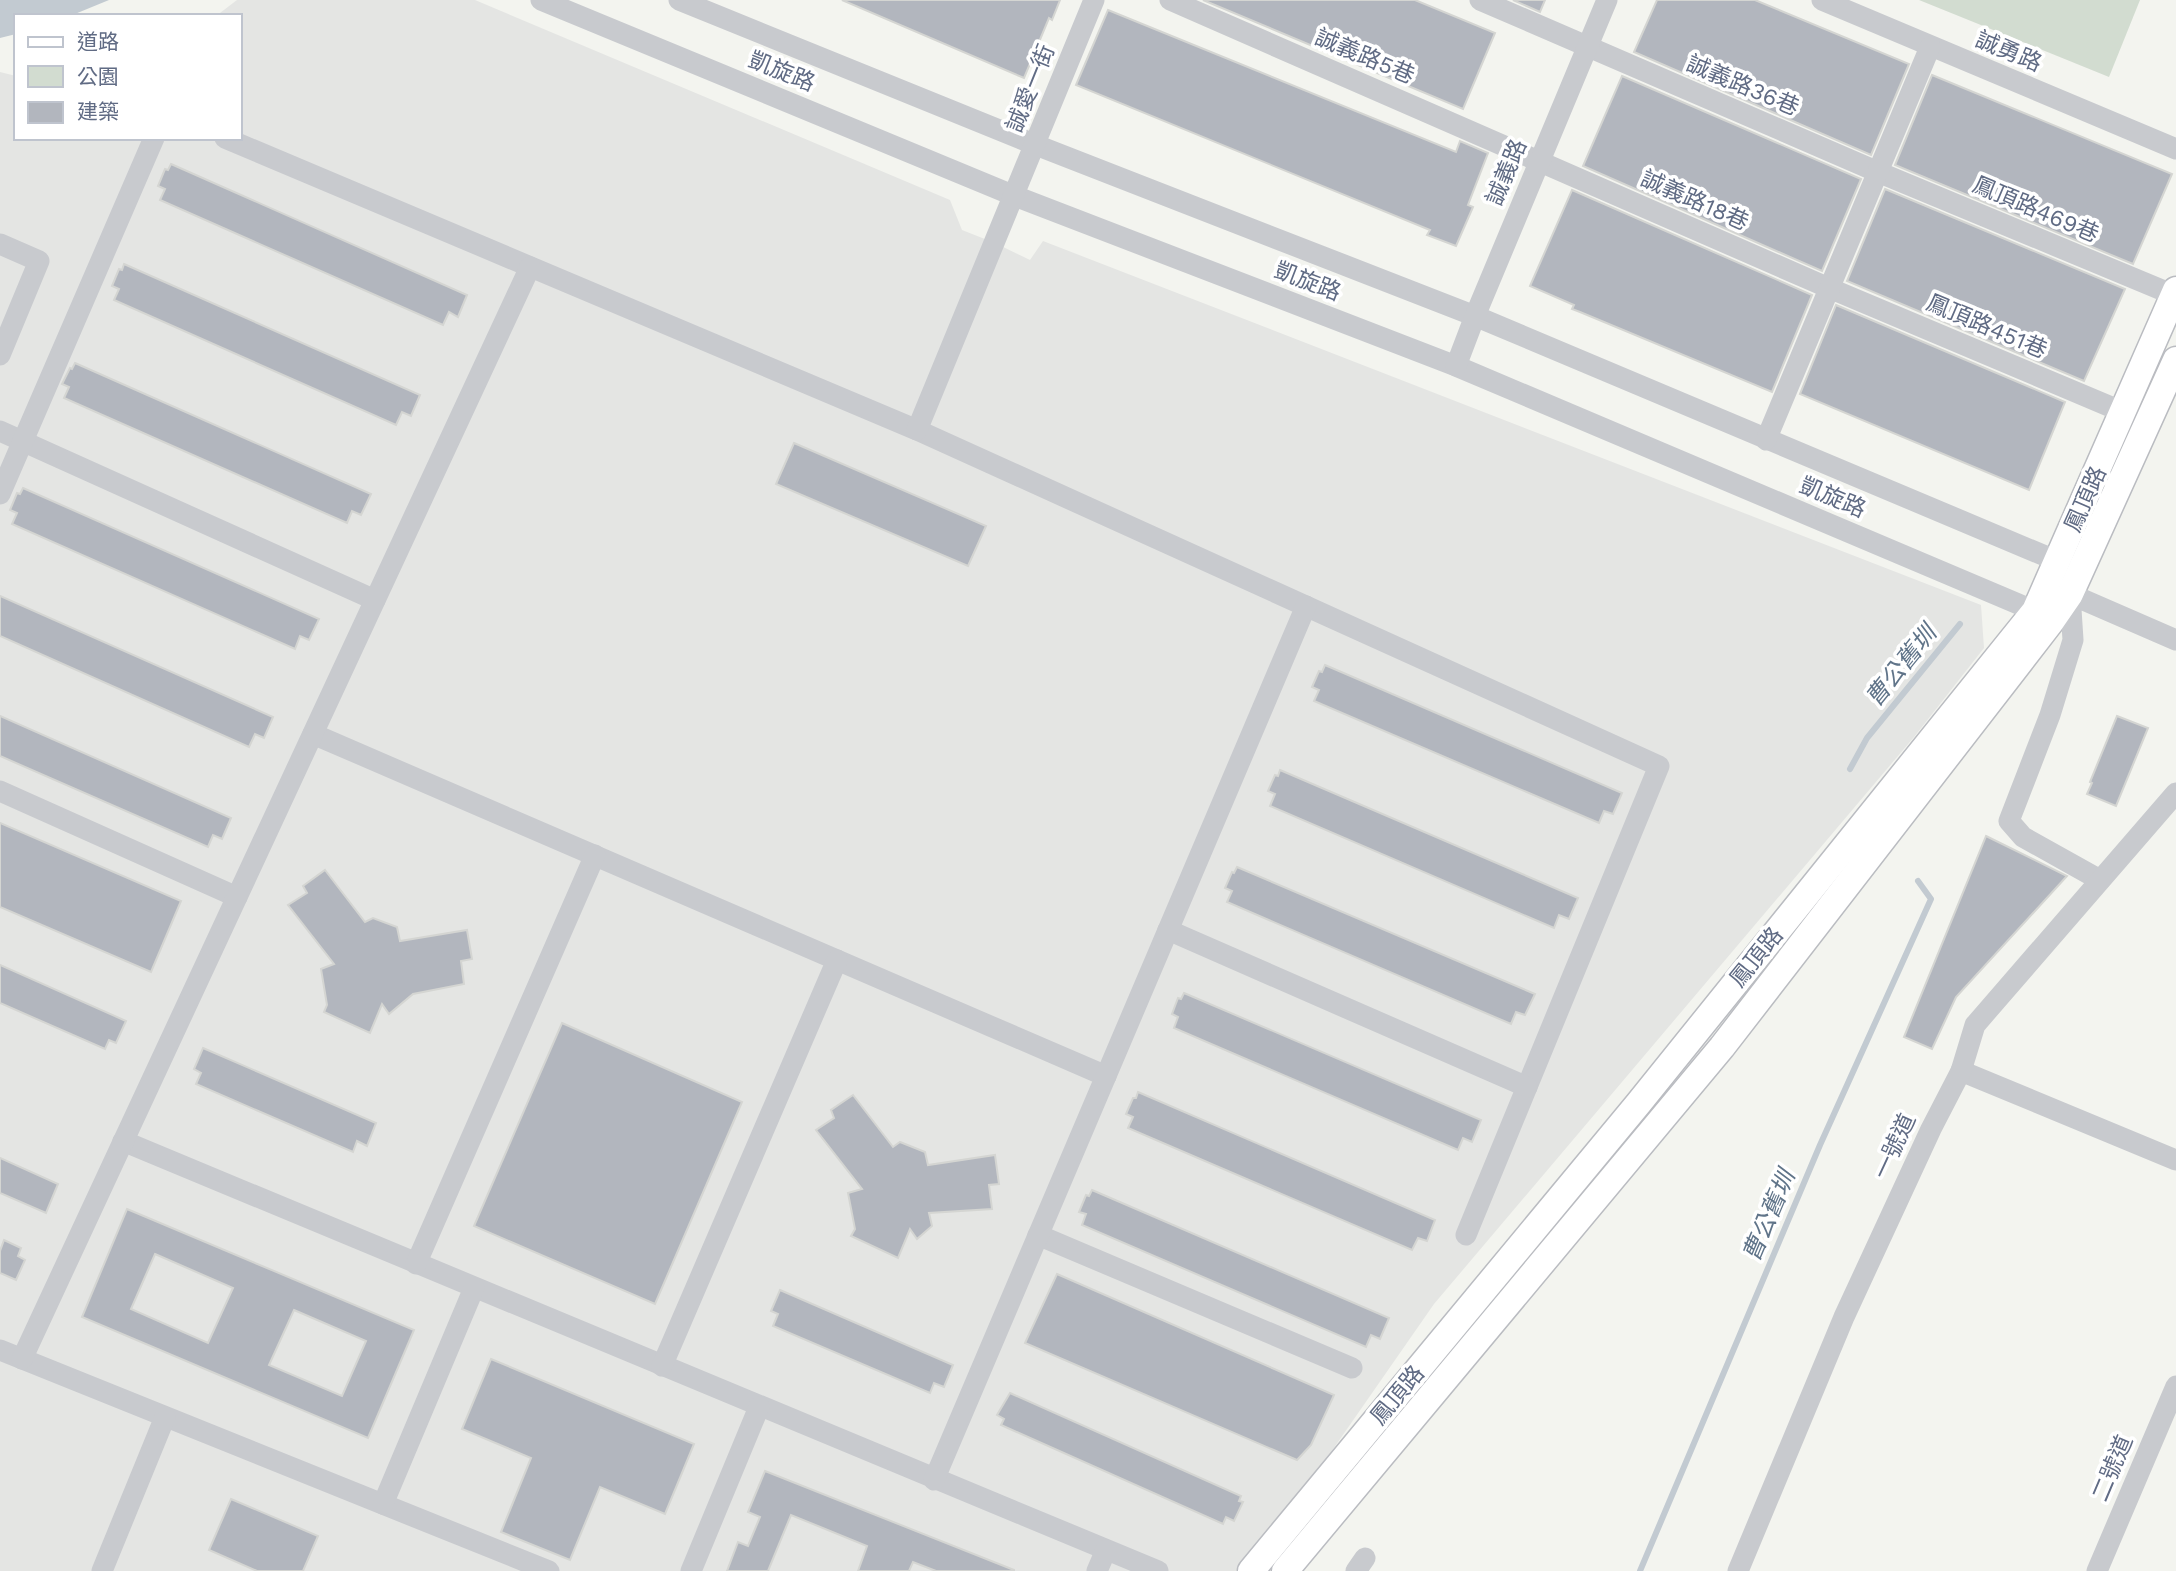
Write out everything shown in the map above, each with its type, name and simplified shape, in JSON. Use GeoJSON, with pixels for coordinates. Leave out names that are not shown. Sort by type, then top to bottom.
{"type":"FeatureCollection","features":[{"type":"Feature","properties":{"kind":"main road","name":"鳳頂路"},"geometry":{"type":"LineString","coordinates":[[1251,1571],[2042,617],[2069,575],[2123,412],[2175,292]]}},
{"type":"Feature","properties":{"kind":"main road","name":"鳳頂路"},"geometry":{"type":"LineString","coordinates":[[1284,1571],[1722,1046],[2042,617],[2069,575],[2176,360]]}},
{"type":"Feature","properties":{"kind":"street","name":"凱旋路"},"geometry":{"type":"LineString","coordinates":[[541,0],[1015,196],[1456,366],[2042,617]]}},
{"type":"Feature","properties":{"kind":"street","name":"凱旋路"},"geometry":{"type":"LineString","coordinates":[[679,0],[1036,145],[1475,316],[1766,440],[2069,575],[2176,639]]}},
{"type":"Feature","properties":{"kind":"street","name":"誠愛一街"},"geometry":{"type":"LineString","coordinates":[[917,430],[1094,0]]}},
{"type":"Feature","properties":{"kind":"street","name":"誠義路5巷"},"geometry":{"type":"LineString","coordinates":[[1170,0],[1539,160]]}},
{"type":"Feature","properties":{"kind":"street","name":"誠義路36巷"},"geometry":{"type":"LineString","coordinates":[[1480,0],[1878,172]]}},
{"type":"Feature","properties":{"kind":"street","name":"誠義路"},"geometry":{"type":"LineString","coordinates":[[1456,366],[1607,0]]}},
{"type":"Feature","properties":{"kind":"street","name":"誠勇路"},"geometry":{"type":"LineString","coordinates":[[1822,0],[2176,149]]}},
{"type":"Feature","properties":{"kind":"street"},"geometry":{"type":"LineString","coordinates":[[1766,440],[1930,47]]}},
{"type":"Feature","properties":{"kind":"street"},"geometry":{"type":"LineString","coordinates":[[0,494],[153,140]]}},
{"type":"Feature","properties":{"kind":"street"},"geometry":{"type":"LineString","coordinates":[[230,140],[917,430],[1659,766],[1466,1235]]}},
{"type":"Feature","properties":{"kind":"street","name":"誠義路18巷"},"geometry":{"type":"LineString","coordinates":[[1539,160],[1829,288]]}},
{"type":"Feature","properties":{"kind":"street","name":"鳳頂路469巷"},"geometry":{"type":"LineString","coordinates":[[1878,172],[2175,292]]}},
{"type":"Feature","properties":{"kind":"street"},"geometry":{"type":"LineString","coordinates":[[0,244],[39,261],[0,355]]}},
{"type":"Feature","properties":{"kind":"street"},"geometry":{"type":"LineString","coordinates":[[22,1359],[530,267]]}},
{"type":"Feature","properties":{"kind":"street","name":"鳳頂路451巷"},"geometry":{"type":"LineString","coordinates":[[1829,288],[2123,412]]}},
{"type":"Feature","properties":{"kind":"street"},"geometry":{"type":"LineString","coordinates":[[0,431],[375,600]]}},
{"type":"Feature","properties":{"kind":"street"},"geometry":{"type":"LineString","coordinates":[[2069,575],[2073,640],[2050,715],[2009,821],[2023,837],[2100,880]]}},
{"type":"Feature","properties":{"kind":"street"},"geometry":{"type":"LineString","coordinates":[[934,1480],[1306,606]]}},
{"type":"Feature","properties":{"kind":"street"},"geometry":{"type":"LineString","coordinates":[[313,734],[1106,1076]]}},
{"type":"Feature","properties":{"kind":"street"},"geometry":{"type":"LineString","coordinates":[[0,791],[237,897]]}},
{"type":"Feature","properties":{"kind":"street","name":"一號道"},"geometry":{"type":"LineString","coordinates":[[1738,1571],[1844,1317],[1931,1129],[1961,1071],[1975,1024],[2176,793]]}},
{"type":"Feature","properties":{"kind":"street"},"geometry":{"type":"LineString","coordinates":[[416,1264],[595,855]]}},
{"type":"Feature","properties":{"kind":"street"},"geometry":{"type":"LineString","coordinates":[[1168,930],[1527,1087]]}},
{"type":"Feature","properties":{"kind":"street"},"geometry":{"type":"LineString","coordinates":[[662,1366],[837,960]]}},
{"type":"Feature","properties":{"kind":"street"},"geometry":{"type":"LineString","coordinates":[[1961,1071],[2176,1160]]}},
{"type":"Feature","properties":{"kind":"street"},"geometry":{"type":"LineString","coordinates":[[123,1142],[1158,1571]]}},
{"type":"Feature","properties":{"kind":"street"},"geometry":{"type":"LineString","coordinates":[[1038,1235],[1352,1368]]}},
{"type":"Feature","properties":{"kind":"street"},"geometry":{"type":"LineString","coordinates":[[383,1504],[474,1288]]}},
{"type":"Feature","properties":{"kind":"street"},"geometry":{"type":"LineString","coordinates":[[0,1350],[549,1571]]}},
{"type":"Feature","properties":{"kind":"street","name":"二號道"},"geometry":{"type":"LineString","coordinates":[[2097,1571],[2176,1386]]}},
{"type":"Feature","properties":{"kind":"street"},"geometry":{"type":"LineString","coordinates":[[691,1571],[759,1407]]}},
{"type":"Feature","properties":{"kind":"street"},"geometry":{"type":"LineString","coordinates":[[102,1571],[164,1417]]}},
{"type":"Feature","properties":{"kind":"street"},"geometry":{"type":"LineString","coordinates":[[1097,1571],[1106,1550]]}},
{"type":"Feature","properties":{"kind":"shaded area"},"geometry":{"type":"Polygon","coordinates":[[[0,0],[109,0],[75,14],[14,14],[14,34],[0,38],[0,0]]]}},
{"type":"Feature","properties":{"kind":"shaded area"},"geometry":{"type":"Polygon","coordinates":[[[237,0],[475,0],[950,200],[962,230],[1030,260],[1043,241],[1981,605],[1984,648],[1914,737],[1434,1304],[1283,1521],[1236,1571],[0,1571],[0,72],[14,76],[14,140],[242,140],[242,14],[219,14],[237,0]]]}},
{"type":"Feature","properties":{"kind":"green space"},"geometry":{"type":"Polygon","coordinates":[[[1919,0],[2140,0],[2109,77],[1919,0]]]}},
{"type":"Feature","properties":{"kind":"building"},"geometry":{"type":"Polygon","coordinates":[[[842,0],[1060,0],[1052,20],[1049,18],[1024,78],[842,0]]]}},
{"type":"Feature","properties":{"kind":"building"},"geometry":{"type":"Polygon","coordinates":[[[1203,0],[1415,0],[1495,33],[1463,109],[1203,0]]]}},
{"type":"Feature","properties":{"kind":"building"},"geometry":{"type":"Polygon","coordinates":[[[1513,0],[1545,0],[1540,12],[1513,0]]]}},
{"type":"Feature","properties":{"kind":"building"},"geometry":{"type":"Polygon","coordinates":[[[1657,0],[1755,0],[1909,64],[1871,155],[1634,52],[1657,0]]]}},
{"type":"Feature","properties":{"kind":"building"},"geometry":{"type":"Polygon","coordinates":[[[1108,10],[1456,152],[1460,141],[1488,153],[1468,205],[1473,207],[1456,246],[1427,235],[1430,230],[1076,85],[1108,10]]]}},
{"type":"Feature","properties":{"kind":"building"},"geometry":{"type":"Polygon","coordinates":[[[1932,75],[2172,174],[2133,264],[1895,165],[1932,75]]]}},
{"type":"Feature","properties":{"kind":"building"},"geometry":{"type":"Polygon","coordinates":[[[1622,76],[1861,179],[1822,271],[1583,166],[1622,76]]]}},
{"type":"Feature","properties":{"kind":"building"},"geometry":{"type":"Polygon","coordinates":[[[171,164],[467,295],[458,317],[449,312],[443,325],[160,200],[165,189],[158,186],[165,169],[168,170],[171,164]]]}},
{"type":"Feature","properties":{"kind":"building"},"geometry":{"type":"Polygon","coordinates":[[[1885,189],[2125,289],[2084,381],[1847,281],[1885,189]]]}},
{"type":"Feature","properties":{"kind":"building"},"geometry":{"type":"Polygon","coordinates":[[[1572,190],[1812,295],[1772,392],[1572,309],[1574,305],[1530,286],[1572,190]]]}},
{"type":"Feature","properties":{"kind":"building"},"geometry":{"type":"Polygon","coordinates":[[[124,264],[420,395],[411,416],[402,412],[396,425],[114,300],[119,289],[112,286],[124,264]]]}},
{"type":"Feature","properties":{"kind":"building"},"geometry":{"type":"Polygon","coordinates":[[[1836,305],[2065,402],[2029,490],[1800,394],[1836,305]]]}},
{"type":"Feature","properties":{"kind":"building"},"geometry":{"type":"Polygon","coordinates":[[[75,363],[371,494],[361,515],[352,511],[347,523],[64,398],[69,387],[62,384],[75,363]]]}},
{"type":"Feature","properties":{"kind":"building"},"geometry":{"type":"Polygon","coordinates":[[[794,443],[986,526],[968,566],[776,484],[794,443]]]}},
{"type":"Feature","properties":{"kind":"building"},"geometry":{"type":"Polygon","coordinates":[[[23,488],[319,619],[309,640],[300,636],[295,649],[12,524],[17,513],[10,510],[17,493],[20,494],[23,488]]]}},
{"type":"Feature","properties":{"kind":"building"},"geometry":{"type":"Polygon","coordinates":[[[0,596],[273,717],[264,738],[255,734],[249,747],[0,636],[0,596]]]}},
{"type":"Feature","properties":{"kind":"building"},"geometry":{"type":"Polygon","coordinates":[[[1325,665],[1622,793],[1613,814],[1604,811],[1599,823],[1314,701],[1319,690],[1312,687],[1319,671],[1322,672],[1325,665]]]}},
{"type":"Feature","properties":{"kind":"building"},"geometry":{"type":"Polygon","coordinates":[[[0,716],[231,818],[222,839],[213,835],[208,847],[0,756],[0,716]]]}},
{"type":"Feature","properties":{"kind":"building"},"geometry":{"type":"Polygon","coordinates":[[[2117,716],[2148,728],[2116,806],[2087,794],[2117,716]]]}},
{"type":"Feature","properties":{"kind":"building"},"geometry":{"type":"Polygon","coordinates":[[[1280,770],[1578,898],[1569,919],[1559,915],[1554,928],[1270,806],[1275,794],[1268,791],[1280,770]]]}},
{"type":"Feature","properties":{"kind":"building"},"geometry":{"type":"Polygon","coordinates":[[[0,823],[181,901],[151,972],[0,907],[0,823]]]}},
{"type":"Feature","properties":{"kind":"building"},"geometry":{"type":"Polygon","coordinates":[[[1986,836],[2067,876],[1956,997],[1932,1049],[1904,1037],[1986,836]]]}},
{"type":"Feature","properties":{"kind":"building"},"geometry":{"type":"Polygon","coordinates":[[[1237,867],[1535,994],[1525,1015],[1516,1012],[1511,1024],[1227,902],[1232,891],[1225,888],[1237,867]]]}},
{"type":"Feature","properties":{"kind":"building"},"geometry":{"type":"Polygon","coordinates":[[[325,870],[365,922],[373,918],[397,927],[400,941],[467,930],[472,959],[461,961],[464,984],[413,994],[389,1014],[382,1004],[370,1033],[324,1012],[327,1005],[321,969],[334,964],[288,905],[307,893],[303,886],[325,870]]]}},
{"type":"Feature","properties":{"kind":"building"},"geometry":{"type":"Polygon","coordinates":[[[0,965],[126,1021],[116,1043],[109,1040],[105,1049],[0,1003],[0,965]]]}},
{"type":"Feature","properties":{"kind":"building"},"geometry":{"type":"Polygon","coordinates":[[[1184,993],[1481,1120],[1472,1142],[1463,1138],[1458,1150],[1174,1028],[1178,1017],[1172,1014],[1178,998],[1181,999],[1184,993]]]}},
{"type":"Feature","properties":{"kind":"building"},"geometry":{"type":"Polygon","coordinates":[[[562,1023],[742,1102],[655,1304],[474,1226],[562,1023]]]}},
{"type":"Feature","properties":{"kind":"building"},"geometry":{"type":"Polygon","coordinates":[[[203,1048],[376,1123],[367,1146],[357,1141],[353,1152],[196,1084],[201,1073],[194,1069],[203,1048]]]}},
{"type":"Feature","properties":{"kind":"building"},"geometry":{"type":"Polygon","coordinates":[[[1138,1092],[1435,1220],[1427,1241],[1418,1238],[1412,1250],[1128,1128],[1133,1117],[1126,1114],[1138,1092]]]}},
{"type":"Feature","properties":{"kind":"building"},"geometry":{"type":"Polygon","coordinates":[[[853,1095],[893,1147],[900,1142],[925,1152],[928,1165],[995,1155],[999,1184],[989,1185],[992,1209],[929,1213],[932,1226],[917,1239],[910,1229],[898,1258],[851,1236],[855,1229],[848,1193],[862,1189],[816,1130],[834,1118],[831,1110],[853,1095]]]}},
{"type":"Feature","properties":{"kind":"building"},"geometry":{"type":"Polygon","coordinates":[[[0,1158],[58,1184],[46,1213],[0,1193],[0,1158]]]}},
{"type":"Feature","properties":{"kind":"building"},"geometry":{"type":"Polygon","coordinates":[[[1092,1190],[1389,1318],[1380,1339],[1371,1335],[1366,1347],[1082,1225],[1086,1214],[1079,1212],[1086,1195],[1089,1196],[1092,1190]]]}},
{"type":"Feature","properties":{"kind":"building"},"geometry":{"type":"Polygon","coordinates":[[[127,1209],[414,1330],[368,1438],[82,1317],[127,1209]],[[155,1254],[131,1309],[208,1343],[233,1288],[155,1254]],[[294,1310],[269,1365],[342,1396],[366,1341],[294,1310]]]}},
{"type":"Feature","properties":{"kind":"building"},"geometry":{"type":"Polygon","coordinates":[[[4,1240],[21,1248],[18,1256],[25,1260],[16,1280],[0,1273],[0,1251],[4,1240]]]}},
{"type":"Feature","properties":{"kind":"building"},"geometry":{"type":"Polygon","coordinates":[[[1057,1274],[1334,1395],[1311,1445],[1297,1460],[1025,1343],[1057,1274]]]}},
{"type":"Feature","properties":{"kind":"building"},"geometry":{"type":"Polygon","coordinates":[[[780,1290],[953,1365],[944,1387],[934,1383],[930,1393],[773,1326],[778,1314],[771,1311],[780,1290]]]}},
{"type":"Feature","properties":{"kind":"building"},"geometry":{"type":"Polygon","coordinates":[[[491,1359],[694,1444],[665,1514],[600,1487],[570,1560],[501,1532],[531,1458],[462,1429],[491,1359]]]}},
{"type":"Feature","properties":{"kind":"building"},"geometry":{"type":"Polygon","coordinates":[[[1010,1393],[1241,1496],[1239,1501],[1243,1502],[1234,1521],[1226,1517],[1223,1524],[1001,1425],[1004,1419],[997,1415],[1010,1393]]]}},
{"type":"Feature","properties":{"kind":"building"},"geometry":{"type":"Polygon","coordinates":[[[765,1471],[1014,1571],[936,1571],[913,1562],[909,1571],[858,1571],[867,1546],[791,1515],[768,1571],[727,1571],[738,1542],[748,1546],[760,1517],[748,1512],[765,1471]]]}},
{"type":"Feature","properties":{"kind":"building"},"geometry":{"type":"Polygon","coordinates":[[[231,1499],[318,1536],[303,1571],[257,1571],[209,1550],[231,1499]]]}},
{"type":"Feature","properties":{"kind":"waterway","name":"曹公舊圳"},"geometry":{"type":"LineString","coordinates":[[1850,769],[1867,738],[1960,624]]}},
{"type":"Feature","properties":{"kind":"waterway","name":"曹公舊圳"},"geometry":{"type":"LineString","coordinates":[[1640,1571],[1820,1145],[1931,899],[1918,881]]}}]}
